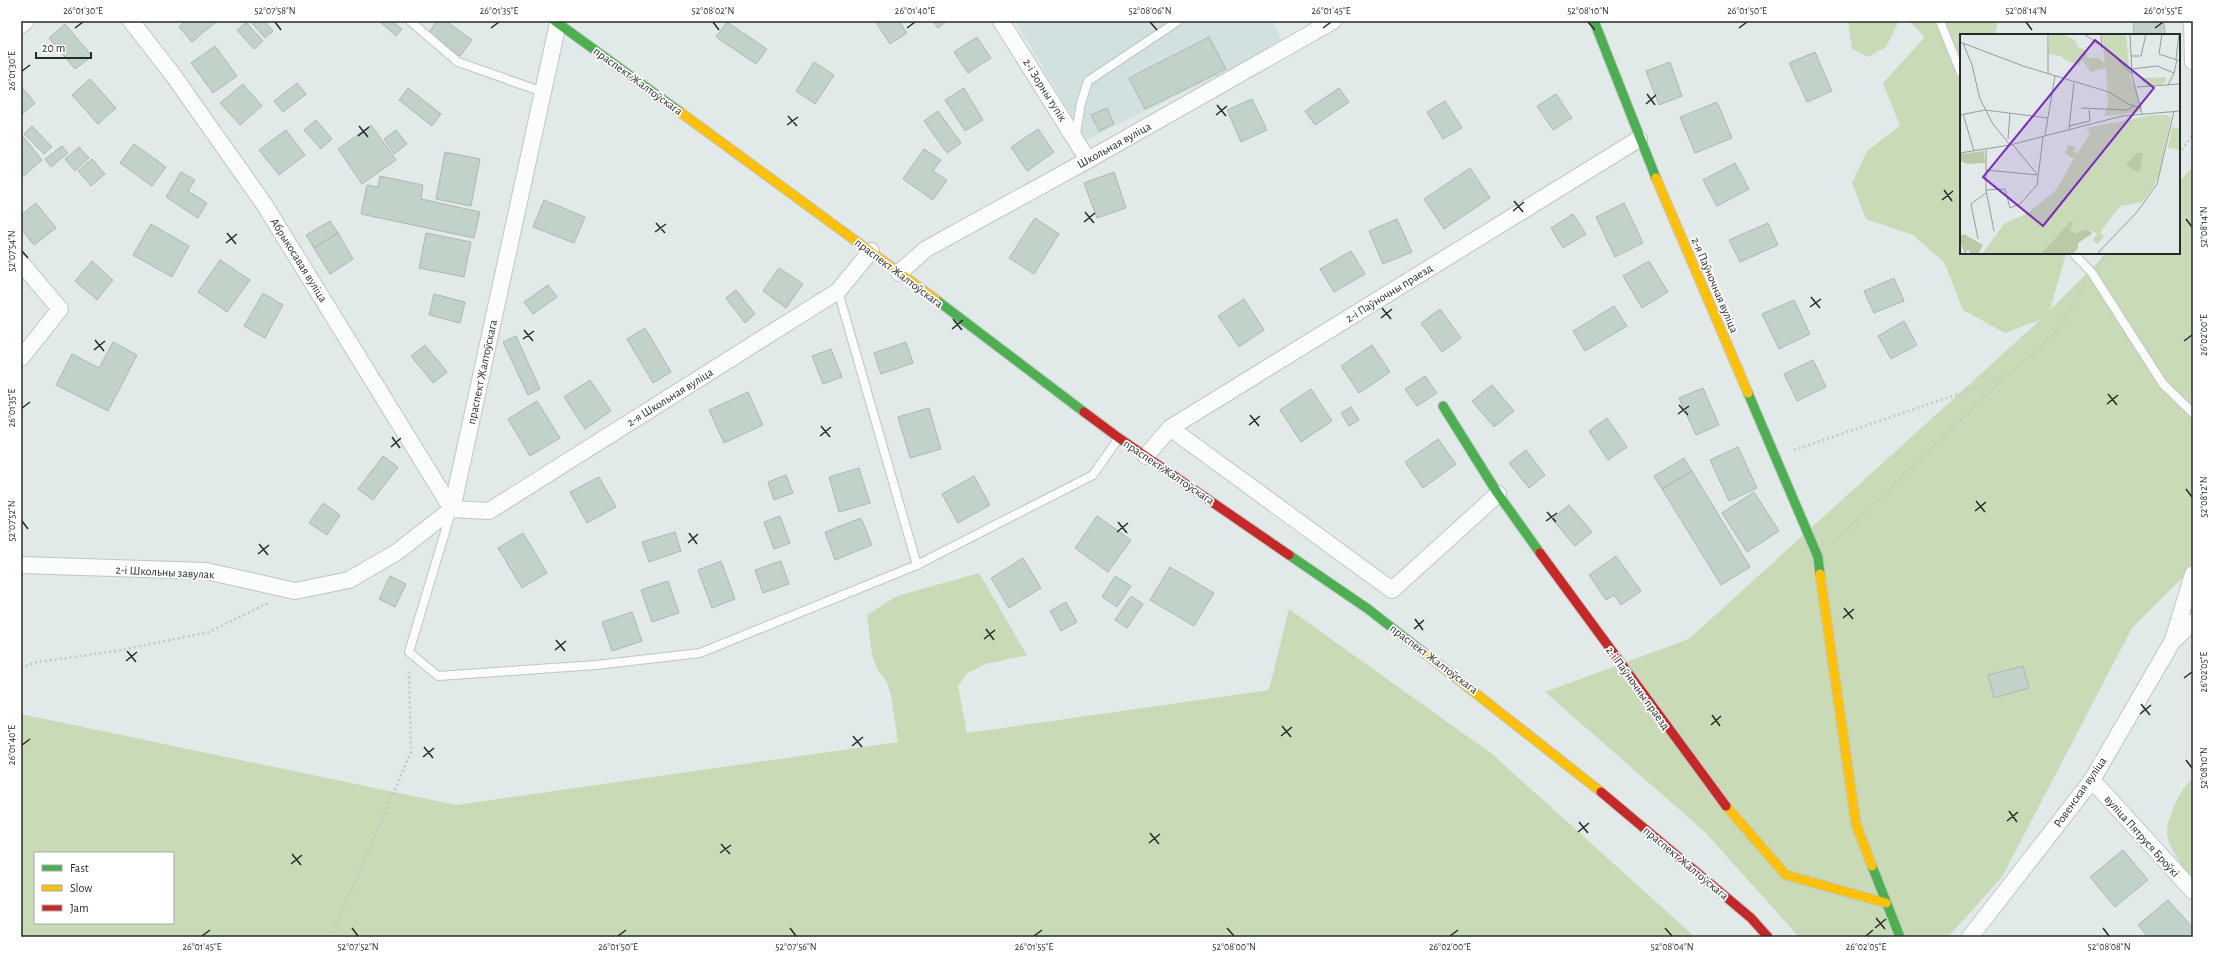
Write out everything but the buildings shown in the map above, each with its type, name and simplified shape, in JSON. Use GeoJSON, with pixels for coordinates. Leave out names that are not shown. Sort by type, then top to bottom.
{"type":"FeatureCollection","features":[{"type":"Feature","properties":{"kind":"street"},"geometry":{"type":"LineString","coordinates":[[21,25],[26,21]]}},
{"type":"Feature","properties":{"kind":"street","name":"Абрыкосавая вуліца"},"geometry":{"type":"LineString","coordinates":[[131,21],[173,75],[264,204],[452,509]]}},
{"type":"Feature","properties":{"kind":"street","name":"2-і Зорны тупік"},"geometry":{"type":"LineString","coordinates":[[1002,21],[1088,160]]}},
{"type":"Feature","properties":{"kind":"street","name":"Школьная вуліца"},"geometry":{"type":"LineString","coordinates":[[899,273],[926,249],[1088,160],[1333,21]]}},
{"type":"Feature","properties":{"kind":"street","name":"2-я Паўночная вуліца"},"geometry":{"type":"LineString","coordinates":[[1594,21],[1639,139],[1818,557],[1856,824],[1900,937]]}},
{"type":"Feature","properties":{"kind":"street"},"geometry":{"type":"LineString","coordinates":[[2192,21],[2193,62]]}},
{"type":"Feature","properties":{"kind":"street","name":"праспект Жалтоўскага"},"geometry":{"type":"LineString","coordinates":[[452,509],[543,92],[556,22],[871,251],[1119,438],[1368,609],[1502,711],[1751,918],[1768,937]]}},
{"type":"Feature","properties":{"kind":"street","name":"2-і Паўночны праезд"},"geometry":{"type":"LineString","coordinates":[[1146,456],[1170,428],[1639,139]]}},
{"type":"Feature","properties":{"kind":"street","name":"2-я Школьная вуліца"},"geometry":{"type":"LineString","coordinates":[[452,509],[489,511],[838,291],[871,251]]}},
{"type":"Feature","properties":{"kind":"street"},"geometry":{"type":"LineString","coordinates":[[21,262],[60,309],[21,358]]}},
{"type":"Feature","properties":{"kind":"street","name":"2-і Паўночны праезд"},"geometry":{"type":"LineString","coordinates":[[1443,406],[1498,494],[1722,802],[1786,875],[1886,903]]}},
{"type":"Feature","properties":{"kind":"street"},"geometry":{"type":"LineString","coordinates":[[1170,428],[1392,590],[1498,494]]}},
{"type":"Feature","properties":{"kind":"street","name":"2-і Школьны завулак"},"geometry":{"type":"LineString","coordinates":[[21,565],[206,571],[295,590],[349,580],[397,552],[452,509]]}},
{"type":"Feature","properties":{"kind":"street"},"geometry":{"type":"LineString","coordinates":[[2172,642],[2193,574]]}},
{"type":"Feature","properties":{"kind":"street","name":"Ровенская вуліца"},"geometry":{"type":"LineString","coordinates":[[1970,937],[2092,780],[2172,642],[2193,622]]}},
{"type":"Feature","properties":{"kind":"street","name":"вуліца Пятруся Броўкі"},"geometry":{"type":"LineString","coordinates":[[2092,780],[2193,891]]}},
{"type":"Feature","properties":{"kind":"lane"},"geometry":{"type":"LineString","coordinates":[[410,21],[458,62],[543,92]]}},
{"type":"Feature","properties":{"kind":"lane"},"geometry":{"type":"LineString","coordinates":[[1075,140],[1081,103],[1088,81],[1178,21]]}},
{"type":"Feature","properties":{"kind":"lane"},"geometry":{"type":"LineString","coordinates":[[1940,21],[1960,70]]}},
{"type":"Feature","properties":{"kind":"lane"},"geometry":{"type":"LineString","coordinates":[[2074,254],[2092,273],[2163,384],[2193,413]]}},
{"type":"Feature","properties":{"kind":"lane"},"geometry":{"type":"LineString","coordinates":[[838,291],[917,565]]}},
{"type":"Feature","properties":{"kind":"lane"},"geometry":{"type":"LineString","coordinates":[[452,509],[409,652],[438,676],[596,665],[700,653],[917,565],[1093,475],[1119,438]]}},
{"type":"Feature","properties":{"kind":"path"},"geometry":{"type":"LineString","coordinates":[[2180,153],[2193,134]]}},
{"type":"Feature","properties":{"kind":"path"},"geometry":{"type":"LineString","coordinates":[[1818,557],[2005,378],[2057,331],[2092,273],[2106,254]]}},
{"type":"Feature","properties":{"kind":"path"},"geometry":{"type":"LineString","coordinates":[[1776,456],[2005,378]]}},
{"type":"Feature","properties":{"kind":"path"},"geometry":{"type":"LineString","coordinates":[[21,668],[37,662],[117,651],[209,632],[295,590]]}},
{"type":"Feature","properties":{"kind":"path"},"geometry":{"type":"LineString","coordinates":[[331,937],[411,752],[409,652]]}},
{"type":"Feature","properties":{"kind":"shaded area"},"geometry":{"type":"Polygon","coordinates":[[[1015,21],[1272,21],[1283,44],[1086,140],[1015,21]]]}},
{"type":"Feature","properties":{"kind":"green space"},"geometry":{"type":"Polygon","coordinates":[[[1848,21],[1899,21],[1886,47],[1868,57],[1852,49],[1848,21]]]}},
{"type":"Feature","properties":{"kind":"green space"},"geometry":{"type":"Polygon","coordinates":[[[1909,21],[1998,21],[1995,34],[1960,34],[1960,254],[2066,254],[2050,310],[2106,254],[2180,254],[2180,180],[2193,167],[2193,567],[2132,628],[2002,877],[1948,937],[1799,937],[1705,832],[1545,692],[1689,639],[2040,320],[2005,333],[1963,310],[1944,262],[1913,235],[1866,219],[1852,183],[1867,151],[1900,126],[1883,83],[1925,37],[1909,21]]]}},
{"type":"Feature","properties":{"kind":"green space"},"geometry":{"type":"Polygon","coordinates":[[[979,573],[1027,655],[986,664],[967,673],[958,686],[967,733],[1269,690],[1289,609],[1492,754],[1695,937],[21,937],[21,714],[456,805],[898,742],[891,696],[887,682],[877,669],[872,655],[867,615],[897,596],[979,573]]]}},
{"type":"Feature","properties":{"kind":"green space"},"geometry":{"type":"Polygon","coordinates":[[[2193,779],[2193,879],[2173,852],[2168,840],[2167,828],[2179,796],[2188,783],[2193,779]]]}},
{"type":"Feature","properties":{"kind":"traffic: fast"},"geometry":{"type":"LineString","coordinates":[[555,21],[680,112]]}},
{"type":"Feature","properties":{"kind":"traffic: fast"},"geometry":{"type":"LineString","coordinates":[[1594,21],[1656,178]]}},
{"type":"Feature","properties":{"kind":"traffic: fast"},"geometry":{"type":"LineString","coordinates":[[935,299],[1084,412]]}},
{"type":"Feature","properties":{"kind":"traffic: fast"},"geometry":{"type":"LineString","coordinates":[[1748,393],[1818,557],[1820,574]]}},
{"type":"Feature","properties":{"kind":"traffic: fast"},"geometry":{"type":"LineString","coordinates":[[1443,406],[1498,494],[1540,553]]}},
{"type":"Feature","properties":{"kind":"traffic: fast"},"geometry":{"type":"LineString","coordinates":[[1289,555],[1368,609],[1427,655]]}},
{"type":"Feature","properties":{"kind":"traffic: fast"},"geometry":{"type":"LineString","coordinates":[[1872,866],[1900,937]]}},
{"type":"Feature","properties":{"kind":"traffic: slow"},"geometry":{"type":"LineString","coordinates":[[680,112],[935,299]]}},
{"type":"Feature","properties":{"kind":"traffic: slow"},"geometry":{"type":"LineString","coordinates":[[1656,178],[1748,393]]}},
{"type":"Feature","properties":{"kind":"traffic: slow"},"geometry":{"type":"LineString","coordinates":[[1820,574],[1856,824],[1872,866]]}},
{"type":"Feature","properties":{"kind":"traffic: slow"},"geometry":{"type":"LineString","coordinates":[[1427,655],[1601,792]]}},
{"type":"Feature","properties":{"kind":"traffic: slow"},"geometry":{"type":"LineString","coordinates":[[1726,806],[1786,875],[1886,903]]}},
{"type":"Feature","properties":{"kind":"traffic: jam"},"geometry":{"type":"LineString","coordinates":[[1084,412],[1119,438],[1289,555]]}},
{"type":"Feature","properties":{"kind":"traffic: jam"},"geometry":{"type":"LineString","coordinates":[[1540,553],[1726,806]]}},
{"type":"Feature","properties":{"kind":"traffic: jam"},"geometry":{"type":"LineString","coordinates":[[1601,792],[1751,918],[1768,937]]}}]}
